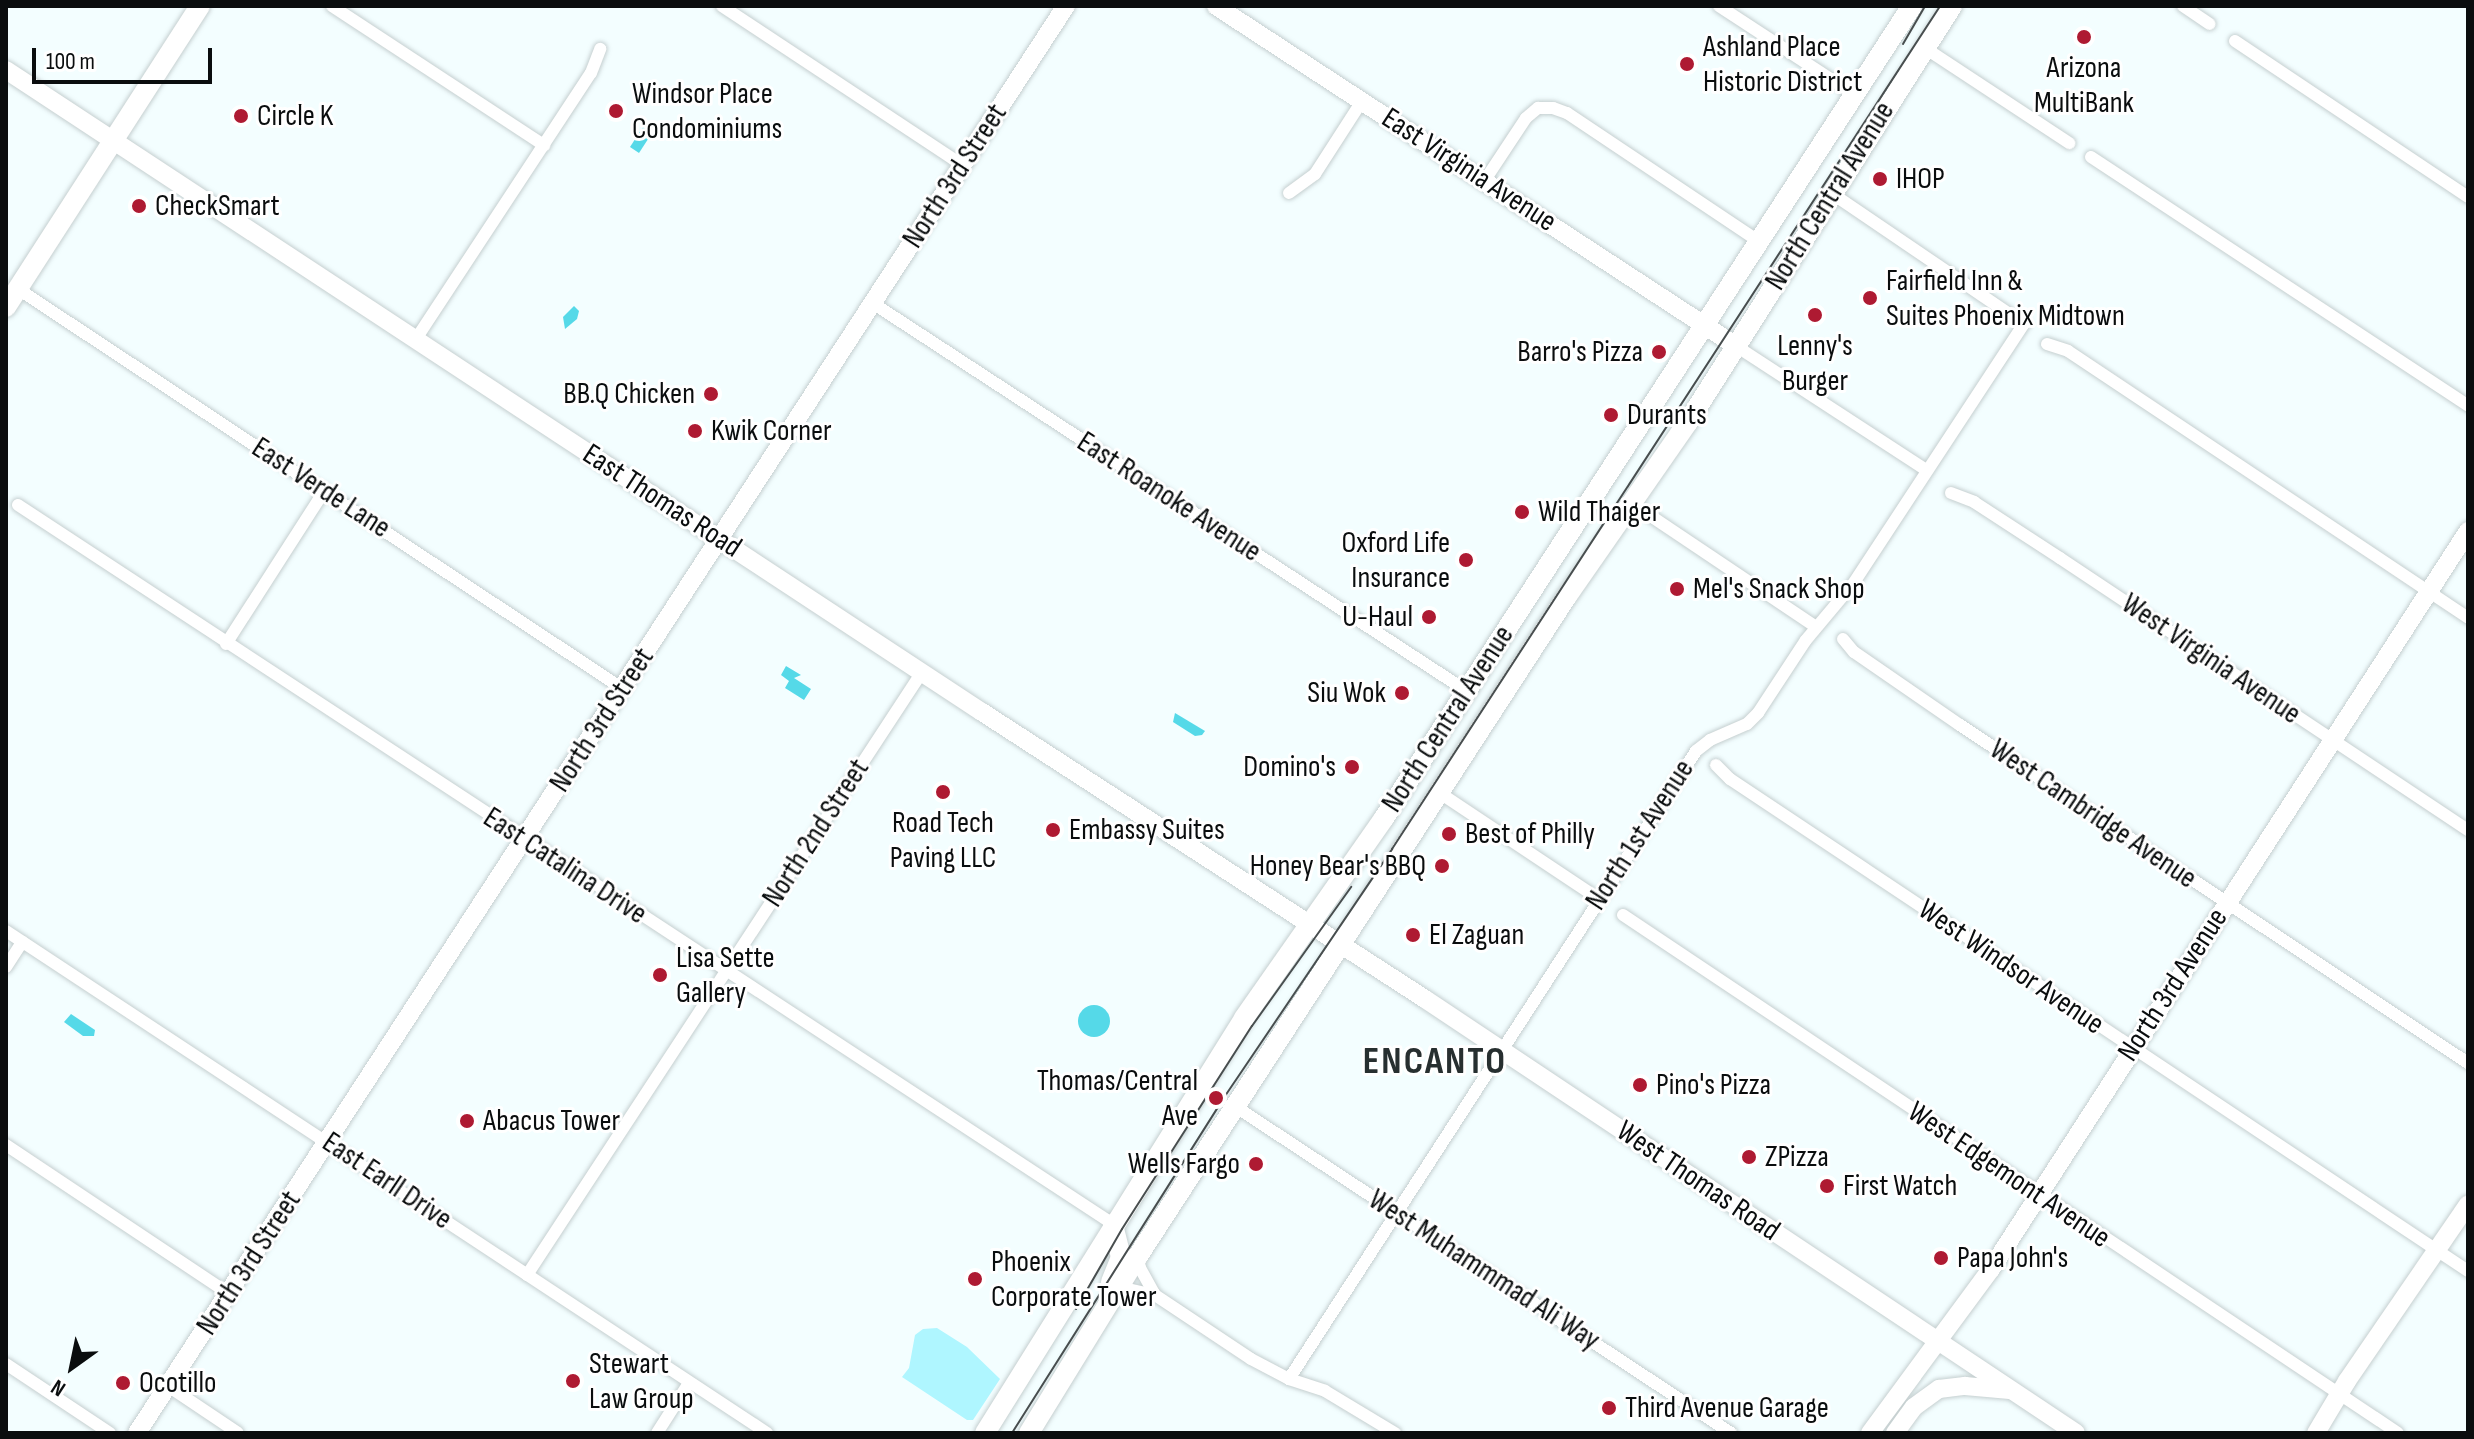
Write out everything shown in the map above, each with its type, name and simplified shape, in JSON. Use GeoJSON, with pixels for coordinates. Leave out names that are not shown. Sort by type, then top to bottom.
{"type":"FeatureCollection","features":[{"type":"Feature","properties":{"kind":"main road"},"geometry":{"type":"LineString","coordinates":[[6,307],[200,6]]}},
{"type":"Feature","properties":{"kind":"main road","name":"North Central Avenue"},"geometry":{"type":"LineString","coordinates":[[1029,1433],[1138,1256],[1567,596],[1633,504],[1721,336],[1760,242],[1912,6]]}},
{"type":"Feature","properties":{"kind":"main road","name":"North Central Avenue"},"geometry":{"type":"LineString","coordinates":[[985,1433],[1113,1224],[1313,926],[1465,690],[1721,336],[1831,193],[1952,6]]}},
{"type":"Feature","properties":{"kind":"main road"},"geometry":{"type":"LineString","coordinates":[[1089,1336],[1090,1315],[1120,1268],[1121,1257],[1113,1224]]}},
{"type":"Feature","properties":{"kind":"street"},"geometry":{"type":"LineString","coordinates":[[332,6],[544,145]]}},
{"type":"Feature","properties":{"kind":"street"},"geometry":{"type":"LineString","coordinates":[[722,6],[962,165]]}},
{"type":"Feature","properties":{"kind":"street","name":"North 3rd Street"},"geometry":{"type":"LineString","coordinates":[[137,1433],[1066,6]]}},
{"type":"Feature","properties":{"kind":"street","name":"East Virginia Avenue"},"geometry":{"type":"LineString","coordinates":[[1216,6],[1721,336]]}},
{"type":"Feature","properties":{"kind":"street"},"geometry":{"type":"LineString","coordinates":[[1719,6],[1855,95]]}},
{"type":"Feature","properties":{"kind":"street"},"geometry":{"type":"LineString","coordinates":[[2183,6],[2210,24]]}},
{"type":"Feature","properties":{"kind":"street"},"geometry":{"type":"LineString","coordinates":[[2235,41],[2468,197]]}},
{"type":"Feature","properties":{"kind":"street"},"geometry":{"type":"LineString","coordinates":[[1925,48],[2069,143]]}},
{"type":"Feature","properties":{"kind":"street"},"geometry":{"type":"LineString","coordinates":[[416,339],[596,64],[600,49]]}},
{"type":"Feature","properties":{"kind":"street","name":"East Thomas Road"},"geometry":{"type":"LineString","coordinates":[[6,70],[1313,926]]}},
{"type":"Feature","properties":{"kind":"street"},"geometry":{"type":"LineString","coordinates":[[1289,193],[1315,174],[1362,101]]}},
{"type":"Feature","properties":{"kind":"street"},"geometry":{"type":"LineString","coordinates":[[1485,180],[1526,118],[1538,108],[1553,108],[1567,113],[1760,242]]}},
{"type":"Feature","properties":{"kind":"street"},"geometry":{"type":"LineString","coordinates":[[2091,157],[2468,406]]}},
{"type":"Feature","properties":{"kind":"street","name":"North 1st Avenue"},"geometry":{"type":"LineString","coordinates":[[1289,1379],[1394,1211],[1696,751],[1710,740],[1747,724],[1816,627],[1846,594],[2024,324],[1831,193]]}},
{"type":"Feature","properties":{"kind":"street","name":"East Verde Lane"},"geometry":{"type":"LineString","coordinates":[[18,289],[623,689]]}},
{"type":"Feature","properties":{"kind":"street","name":"East Roanoke Avenue"},"geometry":{"type":"LineString","coordinates":[[874,304],[1465,690]]}},
{"type":"Feature","properties":{"kind":"street"},"geometry":{"type":"LineString","coordinates":[[1721,336],[1926,470]]}},
{"type":"Feature","properties":{"kind":"street"},"geometry":{"type":"LineString","coordinates":[[2047,344],[2068,351],[2468,618]]}},
{"type":"Feature","properties":{"kind":"street"},"geometry":{"type":"LineString","coordinates":[[226,644],[325,490]]}},
{"type":"Feature","properties":{"kind":"street","name":"West Virginia Avenue"},"geometry":{"type":"LineString","coordinates":[[1951,493],[1998,518],[2468,830]]}},
{"type":"Feature","properties":{"kind":"street"},"geometry":{"type":"LineString","coordinates":[[1633,504],[1816,627]]}},
{"type":"Feature","properties":{"kind":"street","name":"East Catalina Drive"},"geometry":{"type":"LineString","coordinates":[[18,505],[1113,1224]]}},
{"type":"Feature","properties":{"kind":"street","name":"North 3rd Avenue"},"geometry":{"type":"LineString","coordinates":[[1870,1433],[1942,1343],[2468,531]]}},
{"type":"Feature","properties":{"kind":"street","name":"West Cambridge Avenue"},"geometry":{"type":"LineString","coordinates":[[1843,639],[1854,652],[2468,1063]]}},
{"type":"Feature","properties":{"kind":"street","name":"North 2nd Street"},"geometry":{"type":"LineString","coordinates":[[527,1275],[922,672]]}},
{"type":"Feature","properties":{"kind":"street","name":"West Windsor Avenue"},"geometry":{"type":"LineString","coordinates":[[1716,765],[1730,779],[2468,1271]]}},
{"type":"Feature","properties":{"kind":"street"},"geometry":{"type":"LineString","coordinates":[[1440,793],[1599,899]]}},
{"type":"Feature","properties":{"kind":"street","name":"West Edgemont Avenue"},"geometry":{"type":"LineString","coordinates":[[1623,915],[2398,1433]]}},
{"type":"Feature","properties":{"kind":"street","name":"West Thomas Road"},"geometry":{"type":"LineString","coordinates":[[1313,926],[2076,1433]]}},
{"type":"Feature","properties":{"kind":"street","name":"East Earll Drive"},"geometry":{"type":"LineString","coordinates":[[6,931],[767,1433]]}},
{"type":"Feature","properties":{"kind":"street"},"geometry":{"type":"LineString","coordinates":[[6,967],[22,942]]}},
{"type":"Feature","properties":{"kind":"street","name":"West Muhammmad Ali Way"},"geometry":{"type":"LineString","coordinates":[[1236,1107],[1731,1433]]}},
{"type":"Feature","properties":{"kind":"street"},"geometry":{"type":"LineString","coordinates":[[6,1145],[229,1294]]}},
{"type":"Feature","properties":{"kind":"street"},"geometry":{"type":"LineString","coordinates":[[2316,1433],[2339,1394],[2468,1204]]}},
{"type":"Feature","properties":{"kind":"street"},"geometry":{"type":"LineString","coordinates":[[1138,1256],[1140,1268],[1155,1295]]}},
{"type":"Feature","properties":{"kind":"street"},"geometry":{"type":"LineString","coordinates":[[1111,1299],[1128,1289],[1155,1295],[1251,1359],[1289,1379],[1325,1391],[1395,1433]]}},
{"type":"Feature","properties":{"kind":"street"},"geometry":{"type":"LineString","coordinates":[[1897,1430],[1904,1406],[1942,1343]]}},
{"type":"Feature","properties":{"kind":"street"},"geometry":{"type":"LineString","coordinates":[[6,1364],[110,1433]]}},
{"type":"Feature","properties":{"kind":"street"},"geometry":{"type":"LineString","coordinates":[[657,1433],[689,1383]]}},
{"type":"Feature","properties":{"kind":"street"},"geometry":{"type":"LineString","coordinates":[[168,1386],[238,1433]]}},
{"type":"Feature","properties":{"kind":"street"},"geometry":{"type":"LineString","coordinates":[[1897,1430],[1914,1407],[1939,1389],[1965,1386],[2012,1391]]}},
{"type":"Feature","properties":{"kind":"shaded area"},"geometry":{"type":"Polygon","coordinates":[[[643,127],[652,133],[639,153],[630,147],[643,127]]]}},
{"type":"Feature","properties":{"kind":"shaded area"},"geometry":{"type":"Polygon","coordinates":[[[574,306],[579,311],[577,319],[565,329],[563,317],[574,306]]]}},
{"type":"Feature","properties":{"kind":"shaded area"},"geometry":{"type":"Polygon","coordinates":[[[786,666],[801,675],[794,678],[811,689],[804,700],[785,688],[789,681],[781,675],[786,666]]]}},
{"type":"Feature","properties":{"kind":"shaded area"},"geometry":{"type":"Polygon","coordinates":[[[1175,713],[1205,731],[1195,736],[1173,722],[1175,713]]]}},
{"type":"Feature","properties":{"kind":"shaded area"},"geometry":{"type":"Polygon","coordinates":[[[1094,1005],[1105,1010],[1110,1021],[1105,1032],[1094,1037],[1083,1032],[1078,1021],[1083,1010],[1094,1005]]]}},
{"type":"Feature","properties":{"kind":"shaded area"},"geometry":{"type":"Polygon","coordinates":[[[71,1014],[95,1030],[94,1036],[83,1036],[64,1022],[71,1014]]]}},
{"type":"Feature","properties":{"kind":"shaded area"},"geometry":{"type":"Polygon","coordinates":[[[937,1328],[967,1347],[1000,1379],[973,1420],[967,1420],[902,1377],[909,1368],[915,1335],[923,1329],[937,1328]]]}},
{"type":"Feature","properties":{"kind":"tram line"},"geometry":{"type":"LineString","coordinates":[[1903,44],[1925,6]]}},
{"type":"Feature","properties":{"kind":"tram line"},"geometry":{"type":"LineString","coordinates":[[1012,1433],[1223,1099],[1392,849],[1940,6]]}},
{"type":"Feature","properties":{"kind":"tram line"},"geometry":{"type":"LineString","coordinates":[[1076,1309],[1122,1229],[1252,1026],[1351,887]]}},
{"type":"Feature","properties":{"kind":"place","name":"Arizona MultiBank"},"geometry":{"type":"Point","coordinates":[2084,37]}},
{"type":"Feature","properties":{"kind":"place","name":"Ashland Place Historic District"},"geometry":{"type":"Point","coordinates":[1687,64]}},
{"type":"Feature","properties":{"kind":"place","name":"Windsor Place Condominiums"},"geometry":{"type":"Point","coordinates":[616,111]}},
{"type":"Feature","properties":{"kind":"place","name":"Circle K"},"geometry":{"type":"Point","coordinates":[241,116]}},
{"type":"Feature","properties":{"kind":"place","name":"IHOP"},"geometry":{"type":"Point","coordinates":[1880,179]}},
{"type":"Feature","properties":{"kind":"place","name":"CheckSmart"},"geometry":{"type":"Point","coordinates":[139,206]}},
{"type":"Feature","properties":{"kind":"place","name":"Fairfield Inn & Suites Phoenix Midtown"},"geometry":{"type":"Point","coordinates":[1870,298]}},
{"type":"Feature","properties":{"kind":"place","name":"Lenny's Burger"},"geometry":{"type":"Point","coordinates":[1815,315]}},
{"type":"Feature","properties":{"kind":"place","name":"Barro's Pizza"},"geometry":{"type":"Point","coordinates":[1659,352]}},
{"type":"Feature","properties":{"kind":"place","name":"BB.Q Chicken"},"geometry":{"type":"Point","coordinates":[711,394]}},
{"type":"Feature","properties":{"kind":"place","name":"Durants"},"geometry":{"type":"Point","coordinates":[1611,415]}},
{"type":"Feature","properties":{"kind":"place","name":"Kwik Corner"},"geometry":{"type":"Point","coordinates":[695,431]}},
{"type":"Feature","properties":{"kind":"place","name":"Wild Thaiger"},"geometry":{"type":"Point","coordinates":[1522,512]}},
{"type":"Feature","properties":{"kind":"place","name":"Oxford Life Insurance"},"geometry":{"type":"Point","coordinates":[1466,560]}},
{"type":"Feature","properties":{"kind":"place","name":"Mel's Snack Shop"},"geometry":{"type":"Point","coordinates":[1677,589]}},
{"type":"Feature","properties":{"kind":"place","name":"U-Haul"},"geometry":{"type":"Point","coordinates":[1429,617]}},
{"type":"Feature","properties":{"kind":"place","name":"Siu Wok"},"geometry":{"type":"Point","coordinates":[1402,693]}},
{"type":"Feature","properties":{"kind":"place","name":"Domino's"},"geometry":{"type":"Point","coordinates":[1352,767]}},
{"type":"Feature","properties":{"kind":"place","name":"Road Tech Paving LLC"},"geometry":{"type":"Point","coordinates":[943,792]}},
{"type":"Feature","properties":{"kind":"place","name":"Embassy Suites"},"geometry":{"type":"Point","coordinates":[1053,830]}},
{"type":"Feature","properties":{"kind":"place","name":"Best of Philly"},"geometry":{"type":"Point","coordinates":[1449,834]}},
{"type":"Feature","properties":{"kind":"place","name":"Honey Bear's BBQ"},"geometry":{"type":"Point","coordinates":[1442,866]}},
{"type":"Feature","properties":{"kind":"place","name":"El Zaguan"},"geometry":{"type":"Point","coordinates":[1413,935]}},
{"type":"Feature","properties":{"kind":"place","name":"Lisa Sette Gallery"},"geometry":{"type":"Point","coordinates":[660,975]}},
{"type":"Feature","properties":{"kind":"place","name":"Pino's Pizza"},"geometry":{"type":"Point","coordinates":[1640,1085]}},
{"type":"Feature","properties":{"kind":"place","name":"Thomas/Central Ave"},"geometry":{"type":"Point","coordinates":[1216,1098]}},
{"type":"Feature","properties":{"kind":"place","name":"Abacus Tower"},"geometry":{"type":"Point","coordinates":[467,1121]}},
{"type":"Feature","properties":{"kind":"place","name":"ZPizza"},"geometry":{"type":"Point","coordinates":[1749,1157]}},
{"type":"Feature","properties":{"kind":"place","name":"Wells Fargo"},"geometry":{"type":"Point","coordinates":[1256,1164]}},
{"type":"Feature","properties":{"kind":"place","name":"First Watch"},"geometry":{"type":"Point","coordinates":[1827,1186]}},
{"type":"Feature","properties":{"kind":"place","name":"Papa John's"},"geometry":{"type":"Point","coordinates":[1941,1258]}},
{"type":"Feature","properties":{"kind":"place","name":"Phoenix Corporate Tower"},"geometry":{"type":"Point","coordinates":[975,1279]}},
{"type":"Feature","properties":{"kind":"place","name":"Stewart Law Group"},"geometry":{"type":"Point","coordinates":[573,1381]}},
{"type":"Feature","properties":{"kind":"place","name":"Ocotillo"},"geometry":{"type":"Point","coordinates":[123,1383]}},
{"type":"Feature","properties":{"kind":"place","name":"Third Avenue Garage"},"geometry":{"type":"Point","coordinates":[1609,1408]}},
{"type":"Feature","properties":{"kind":"district","name":"ENCANTO"},"geometry":{"type":"Point","coordinates":[1435,1062]}}]}
